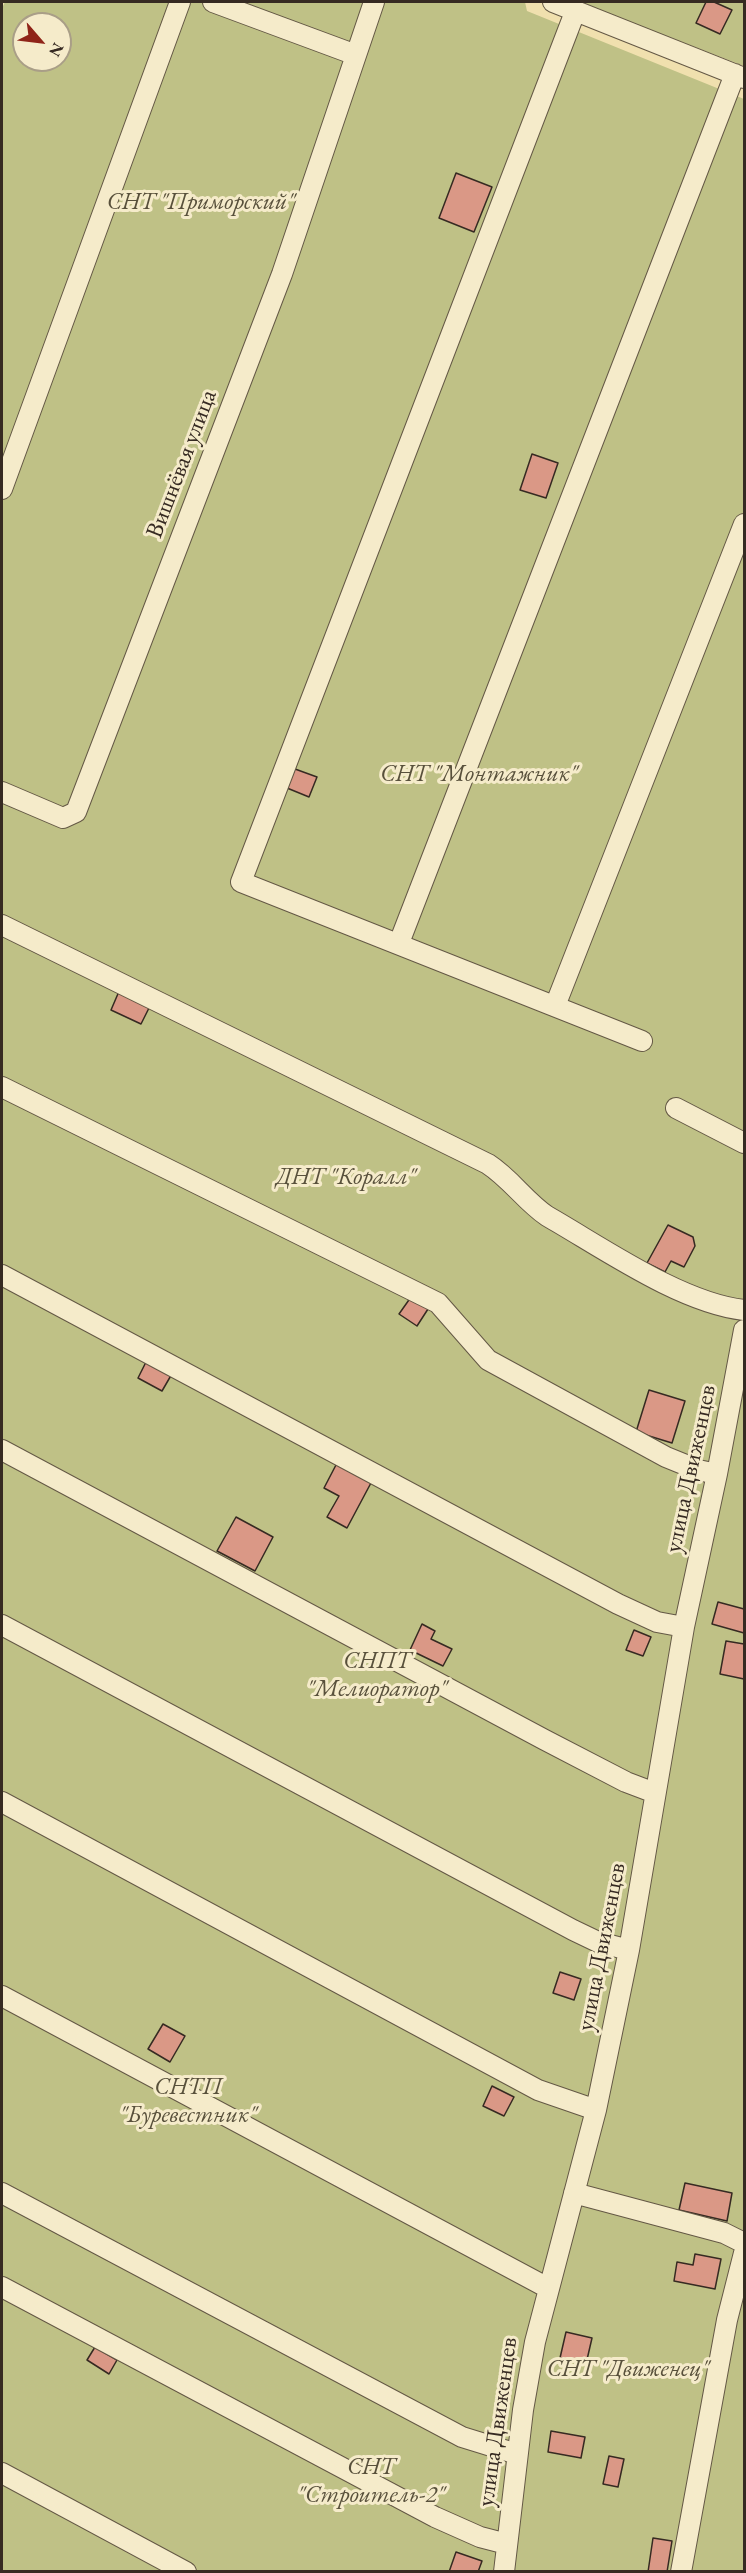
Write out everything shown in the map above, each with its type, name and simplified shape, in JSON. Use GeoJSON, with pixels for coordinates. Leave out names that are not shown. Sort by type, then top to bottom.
{"type":"FeatureCollection","features":[{"type":"Feature","properties":{"kind":"street"},"geometry":{"type":"LineString","coordinates":[[2,489],[180,2]]}},
{"type":"Feature","properties":{"kind":"street"},"geometry":{"type":"LineString","coordinates":[[213,2],[356,55]]}},
{"type":"Feature","properties":{"kind":"street","name":"Вишнёвая улица"},"geometry":{"type":"LineString","coordinates":[[2,792],[63,818],[76,812],[282,274],[374,2]]}},
{"type":"Feature","properties":{"kind":"street"},"geometry":{"type":"LineString","coordinates":[[399,943],[740,76],[552,2]]}},
{"type":"Feature","properties":{"kind":"street"},"geometry":{"type":"LineString","coordinates":[[575,12],[241,882],[642,1041]]}},
{"type":"Feature","properties":{"kind":"street"},"geometry":{"type":"LineString","coordinates":[[555,1006],[744,524]]}},
{"type":"Feature","properties":{"kind":"street"},"geometry":{"type":"LineString","coordinates":[[2,925],[488,1164],[511,1181],[537,1210],[685,1293],[708,1303],[744,1310]]}},
{"type":"Feature","properties":{"kind":"street"},"geometry":{"type":"LineString","coordinates":[[2,1087],[438,1303],[480,1353],[507,1372],[666,1457],[691,1468],[717,1474]]}},
{"type":"Feature","properties":{"kind":"street"},"geometry":{"type":"LineString","coordinates":[[676,1108],[744,1143]]}},
{"type":"Feature","properties":{"kind":"street"},"geometry":{"type":"LineString","coordinates":[[2,1275],[618,1604],[657,1622],[684,1627]]}},
{"type":"Feature","properties":{"kind":"street","name":"улица Движенцев"},"geometry":{"type":"LineString","coordinates":[[504,2571],[517,2454],[535,2342],[596,2110],[629,1950],[684,1627],[717,1474],[744,1330]]}},
{"type":"Feature","properties":{"kind":"street"},"geometry":{"type":"LineString","coordinates":[[2,1450],[565,1751],[626,1782],[655,1793]]}},
{"type":"Feature","properties":{"kind":"street"},"geometry":{"type":"LineString","coordinates":[[2,1625],[563,1925],[598,1942],[629,1950]]}},
{"type":"Feature","properties":{"kind":"street"},"geometry":{"type":"LineString","coordinates":[[2,1803],[538,2090],[596,2110]]}},
{"type":"Feature","properties":{"kind":"street"},"geometry":{"type":"LineString","coordinates":[[2,1996],[548,2288]]}},
{"type":"Feature","properties":{"kind":"street"},"geometry":{"type":"LineString","coordinates":[[2,2193],[462,2437],[517,2454]]}},
{"type":"Feature","properties":{"kind":"street"},"geometry":{"type":"LineString","coordinates":[[574,2193],[724,2233],[744,2243]]}},
{"type":"Feature","properties":{"kind":"street"},"geometry":{"type":"LineString","coordinates":[[681,2571],[727,2320],[744,2253]]}},
{"type":"Feature","properties":{"kind":"street"},"geometry":{"type":"LineString","coordinates":[[2,2286],[435,2517],[480,2537],[507,2544]]}},
{"type":"Feature","properties":{"kind":"street"},"geometry":{"type":"LineString","coordinates":[[2,2473],[186,2571]]}},
{"type":"Feature","properties":{"kind":"green space"},"geometry":{"type":"Polygon","coordinates":[[[5,2],[525,2],[527,11],[744,99],[744,2571],[2,2571],[2,8],[5,2]]]}},
{"type":"Feature","properties":{"kind":"green space"},"geometry":{"type":"Polygon","coordinates":[[[578,2],[744,2],[744,66],[578,2]]]}},
{"type":"Feature","properties":{"kind":"building"},"geometry":{"type":"Polygon","coordinates":[[[706,2],[714,2],[732,10],[720,34],[696,23],[706,2]]]}},
{"type":"Feature","properties":{"kind":"building"},"geometry":{"type":"Polygon","coordinates":[[[456,173],[492,187],[474,232],[439,218],[456,173]]]}},
{"type":"Feature","properties":{"kind":"building"},"geometry":{"type":"Polygon","coordinates":[[[532,454],[558,463],[546,498],[520,490],[532,454]]]}},
{"type":"Feature","properties":{"kind":"building"},"geometry":{"type":"Polygon","coordinates":[[[295,769],[317,777],[309,797],[287,788],[295,769]]]}},
{"type":"Feature","properties":{"kind":"building"},"geometry":{"type":"Polygon","coordinates":[[[120,989],[151,1004],[141,1024],[111,1010],[120,989]]]}},
{"type":"Feature","properties":{"kind":"building"},"geometry":{"type":"Polygon","coordinates":[[[668,1225],[693,1237],[695,1246],[684,1267],[671,1261],[665,1272],[647,1263],[668,1225]]]}},
{"type":"Feature","properties":{"kind":"building"},"geometry":{"type":"Polygon","coordinates":[[[411,1297],[428,1309],[417,1326],[399,1314],[411,1297]]]}},
{"type":"Feature","properties":{"kind":"building"},"geometry":{"type":"Polygon","coordinates":[[[148,1358],[173,1372],[162,1391],[138,1378],[148,1358]]]}},
{"type":"Feature","properties":{"kind":"building"},"geometry":{"type":"Polygon","coordinates":[[[649,1390],[685,1401],[672,1443],[636,1432],[649,1390]]]}},
{"type":"Feature","properties":{"kind":"building"},"geometry":{"type":"Polygon","coordinates":[[[337,1463],[372,1481],[347,1528],[327,1517],[339,1496],[324,1488],[337,1463]]]}},
{"type":"Feature","properties":{"kind":"building"},"geometry":{"type":"Polygon","coordinates":[[[236,1517],[273,1537],[255,1571],[217,1551],[236,1517]]]}},
{"type":"Feature","properties":{"kind":"building"},"geometry":{"type":"Polygon","coordinates":[[[718,1602],[744,1609],[744,1633],[712,1624],[718,1602]]]}},
{"type":"Feature","properties":{"kind":"building"},"geometry":{"type":"Polygon","coordinates":[[[422,1624],[435,1631],[431,1639],[452,1649],[443,1666],[410,1650],[422,1624]]]}},
{"type":"Feature","properties":{"kind":"building"},"geometry":{"type":"Polygon","coordinates":[[[634,1630],[651,1637],[643,1656],[626,1650],[634,1630]]]}},
{"type":"Feature","properties":{"kind":"building"},"geometry":{"type":"Polygon","coordinates":[[[726,1641],[744,1644],[744,1679],[720,1674],[726,1641]]]}},
{"type":"Feature","properties":{"kind":"building"},"geometry":{"type":"Polygon","coordinates":[[[560,1972],[581,1979],[574,2000],[553,1993],[560,1972]]]}},
{"type":"Feature","properties":{"kind":"building"},"geometry":{"type":"Polygon","coordinates":[[[163,2024],[185,2036],[170,2062],[148,2049],[163,2024]]]}},
{"type":"Feature","properties":{"kind":"building"},"geometry":{"type":"Polygon","coordinates":[[[492,2086],[514,2097],[504,2116],[483,2106],[492,2086]]]}},
{"type":"Feature","properties":{"kind":"building"},"geometry":{"type":"Polygon","coordinates":[[[685,2183],[732,2193],[727,2221],[679,2210],[685,2183]]]}},
{"type":"Feature","properties":{"kind":"building"},"geometry":{"type":"Polygon","coordinates":[[[695,2254],[721,2259],[715,2289],[674,2281],[677,2262],[693,2265],[695,2254]]]}},
{"type":"Feature","properties":{"kind":"building"},"geometry":{"type":"Polygon","coordinates":[[[566,2332],[592,2338],[586,2364],[560,2358],[566,2332]]]}},
{"type":"Feature","properties":{"kind":"building"},"geometry":{"type":"Polygon","coordinates":[[[95,2347],[117,2360],[109,2374],[87,2360],[95,2347]]]}},
{"type":"Feature","properties":{"kind":"building"},"geometry":{"type":"Polygon","coordinates":[[[551,2431],[585,2437],[581,2458],[548,2452],[551,2431]]]}},
{"type":"Feature","properties":{"kind":"building"},"geometry":{"type":"Polygon","coordinates":[[[609,2456],[624,2459],[618,2487],[603,2484],[609,2456]]]}},
{"type":"Feature","properties":{"kind":"building"},"geometry":{"type":"Polygon","coordinates":[[[653,2538],[672,2541],[667,2572],[648,2572],[653,2538]]]}},
{"type":"Feature","properties":{"kind":"building"},"geometry":{"type":"Polygon","coordinates":[[[456,2552],[482,2561],[478,2572],[449,2572],[456,2552]]]}},
{"type":"Feature","properties":{"kind":"park label","name":"СНТ \"Приморский\""},"geometry":{"type":"Point","coordinates":[201,202]}},
{"type":"Feature","properties":{"kind":"park label","name":"СНТ \"Монтажник\""},"geometry":{"type":"Point","coordinates":[479,774]}},
{"type":"Feature","properties":{"kind":"park label","name":"ДНТ \"Коралл\""},"geometry":{"type":"Point","coordinates":[346,1177]}},
{"type":"Feature","properties":{"kind":"park label","name":"СНПТ \"Мелиоратор\""},"geometry":{"type":"Point","coordinates":[377,1675]}},
{"type":"Feature","properties":{"kind":"park label","name":"СНТП \"Буревестник\""},"geometry":{"type":"Point","coordinates":[188,2101]}},
{"type":"Feature","properties":{"kind":"park label","name":"СНТ \"Движенец\""},"geometry":{"type":"Point","coordinates":[628,2369]}},
{"type":"Feature","properties":{"kind":"park label","name":"СНТ \"Строитель-2\""},"geometry":{"type":"Point","coordinates":[371,2481]}}]}
